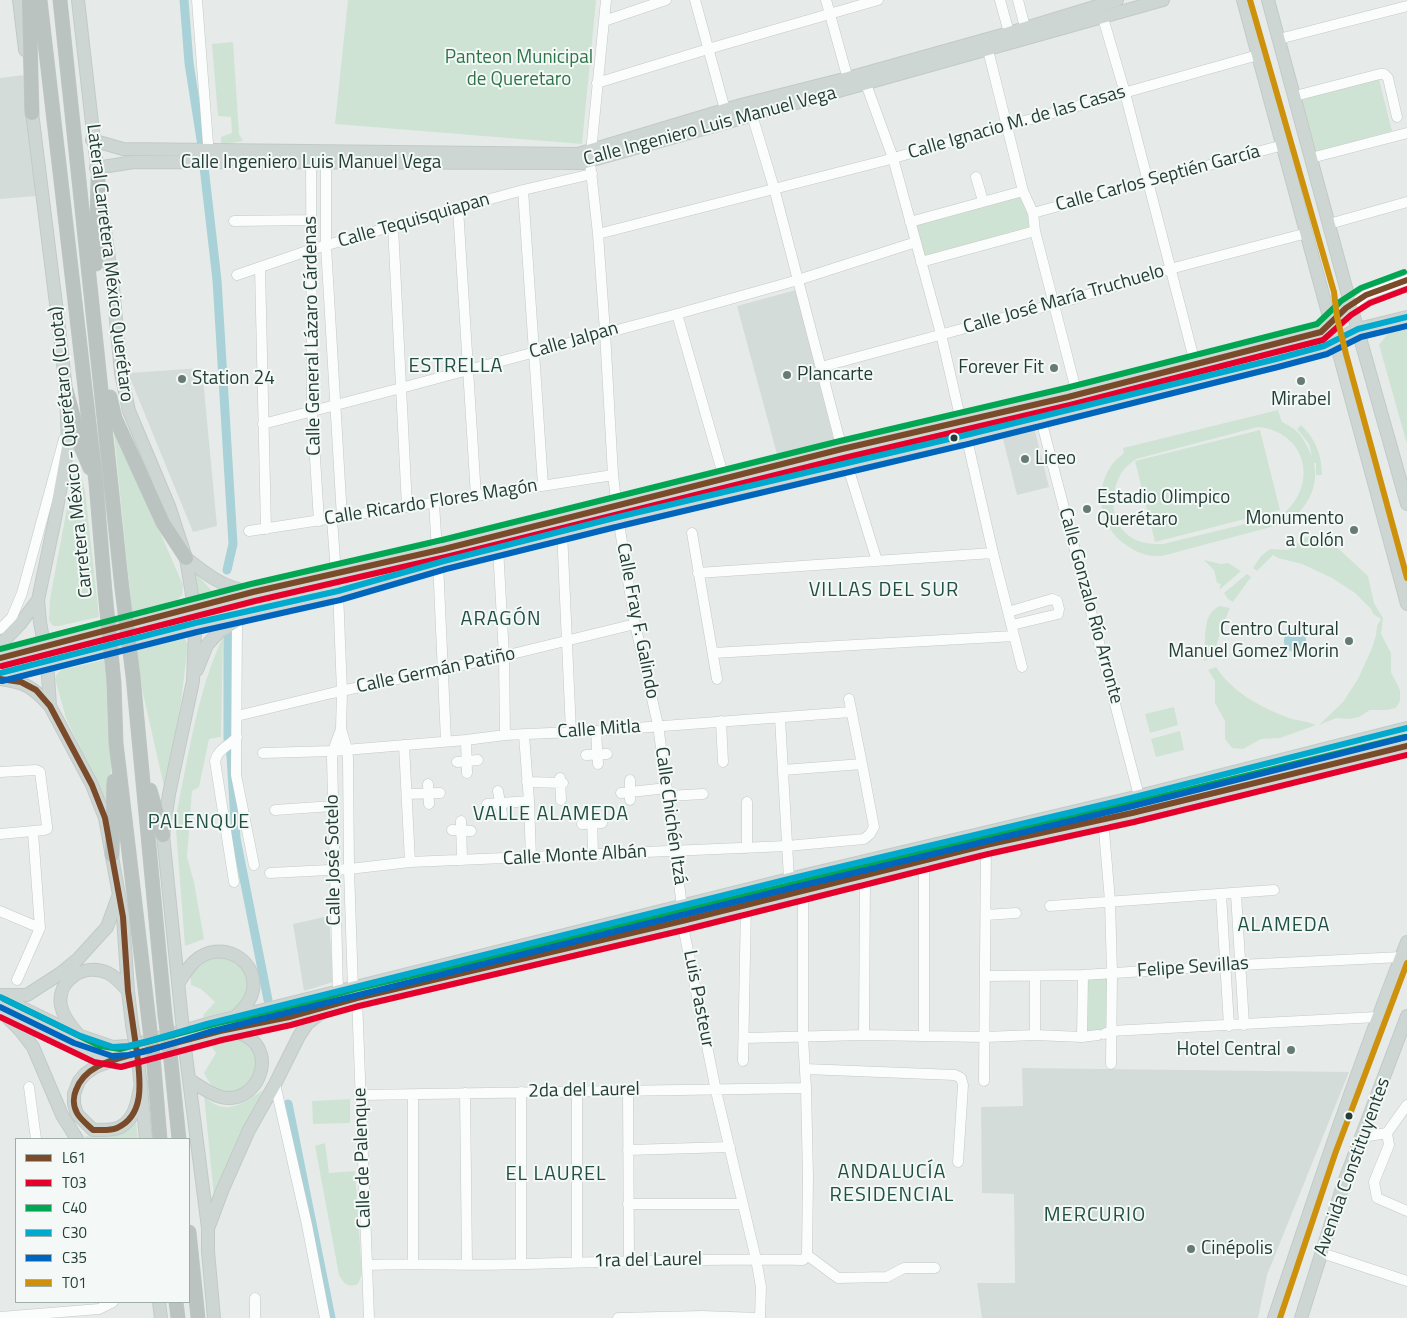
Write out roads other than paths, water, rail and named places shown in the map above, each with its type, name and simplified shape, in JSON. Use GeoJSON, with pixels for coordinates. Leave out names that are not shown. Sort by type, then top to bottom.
{"type":"FeatureCollection","features":[{"type":"Feature","properties":{"kind":"highway"},"geometry":{"type":"LineString","coordinates":[[29,0],[32,113]]}},
{"type":"Feature","properties":{"kind":"highway","name":"Carretera México - Querétaro (Cuota)"},"geometry":{"type":"LineString","coordinates":[[40,0],[96,483],[114,683],[116,743],[153,1055],[160,1138]]}},
{"type":"Feature","properties":{"kind":"highway","name":"Carretera México - Querétaro (Cuota)"},"geometry":{"type":"LineString","coordinates":[[60,0],[122,589],[133,676],[165,1016],[179,1138]]}},
{"type":"Feature","properties":{"kind":"highway"},"geometry":{"type":"LineString","coordinates":[[95,322],[97,174]]}},
{"type":"Feature","properties":{"kind":"highway"},"geometry":{"type":"LineString","coordinates":[[98,352],[115,418],[163,523],[186,558]]}},
{"type":"Feature","properties":{"kind":"highway"},"geometry":{"type":"LineString","coordinates":[[66,390],[82,448],[96,483]]}},
{"type":"Feature","properties":{"kind":"highway"},"geometry":{"type":"LineString","coordinates":[[112,855],[116,743]]}},
{"type":"Feature","properties":{"kind":"highway"},"geometry":{"type":"LineString","coordinates":[[141,760],[162,835]]}},
{"type":"Feature","properties":{"kind":"highway"},"geometry":{"type":"LineString","coordinates":[[190,1242],[198,1318]]}},
{"type":"Feature","properties":{"kind":"highway"},"geometry":{"type":"LineString","coordinates":[[168,1303],[170,1318]]}},
{"type":"Feature","properties":{"kind":"highway"},"geometry":{"type":"LineString","coordinates":[[176,1303],[178,1318]]}},
{"type":"Feature","properties":{"kind":"main road"},"geometry":{"type":"LineString","coordinates":[[19,0],[66,390],[68,426],[68,446],[38,600],[47,661],[50,706]]}},
{"type":"Feature","properties":{"kind":"main road","name":"Lateral Carretera México Querétaro"},"geometry":{"type":"LineString","coordinates":[[78,0],[92,140],[113,288],[121,373],[129,411],[169,506],[186,558],[194,607],[193,681],[162,835],[185,1048],[208,1228],[214,1318]]}},
{"type":"Feature","properties":{"kind":"main road","name":"Calle Ingeniero Luis Manuel Vega"},"geometry":{"type":"LineString","coordinates":[[326,157],[553,164],[591,162],[728,123],[746,113],[1010,38],[1117,0]]}},
{"type":"Feature","properties":{"kind":"main road","name":"Calle Ingeniero Luis Manuel Vega"},"geometry":{"type":"LineString","coordinates":[[1027,32],[1103,18],[1149,2],[1162,0]]}},
{"type":"Feature","properties":{"kind":"main road"},"geometry":{"type":"LineString","coordinates":[[1243,0],[1407,604]]}},
{"type":"Feature","properties":{"kind":"main road"},"geometry":{"type":"LineString","coordinates":[[1268,0],[1407,504]]}},
{"type":"Feature","properties":{"kind":"main road","name":"Calle Ingeniero Luis Manuel Vega"},"geometry":{"type":"LineString","coordinates":[[856,81],[988,50],[1010,38]]}},
{"type":"Feature","properties":{"kind":"main road","name":"Calle Ingeniero Luis Manuel Vega"},"geometry":{"type":"LineString","coordinates":[[97,174],[134,162],[209,157],[563,155],[591,162],[725,110],[746,113]]}},
{"type":"Feature","properties":{"kind":"main road","name":"Calle Ingeniero Luis Manuel Vega"},"geometry":{"type":"LineString","coordinates":[[92,140],[123,149],[209,157]]}},
{"type":"Feature","properties":{"kind":"main road"},"geometry":{"type":"LineString","coordinates":[[0,658],[253,592],[336,574],[498,547],[562,531],[618,511],[724,478],[1077,394],[1322,332],[1346,308],[1351,306]]}},
{"type":"Feature","properties":{"kind":"main road"},"geometry":{"type":"LineString","coordinates":[[0,673],[195,623],[338,590],[438,557],[618,511],[847,464],[1276,359],[1324,346],[1358,329],[1407,317]]}},
{"type":"Feature","properties":{"kind":"main road"},"geometry":{"type":"LineString","coordinates":[[186,558],[210,577],[232,588],[253,592]]}},
{"type":"Feature","properties":{"kind":"main road"},"geometry":{"type":"LineString","coordinates":[[0,645],[20,624],[38,600]]}},
{"type":"Feature","properties":{"kind":"main road"},"geometry":{"type":"LineString","coordinates":[[193,681],[207,645],[219,632],[255,610]]}},
{"type":"Feature","properties":{"kind":"main road"},"geometry":{"type":"LineString","coordinates":[[0,679],[21,682],[36,690],[50,706],[95,792],[105,818],[124,917],[128,991],[141,1083],[146,1138]]}},
{"type":"Feature","properties":{"kind":"main road"},"geometry":{"type":"LineString","coordinates":[[0,996],[78,1035],[113,1047],[128,1046],[338,992],[355,993],[682,921],[924,862],[986,845],[1034,827],[1139,796],[1407,728]]}},
{"type":"Feature","properties":{"kind":"main road"},"geometry":{"type":"LineString","coordinates":[[141,1083],[138,1105],[132,1116],[116,1129],[94,1130],[77,1114],[74,1094],[79,1081],[95,1067],[120,1058],[220,1031],[289,1017],[329,1006],[355,993],[789,879],[979,834],[1103,819],[1407,746]]}},
{"type":"Feature","properties":{"kind":"main road"},"geometry":{"type":"LineString","coordinates":[[0,996],[27,995],[61,973],[78,959],[107,927],[119,895]]}},
{"type":"Feature","properties":{"kind":"main road","name":"Avenida Constituyentes"},"geometry":{"type":"LineString","coordinates":[[1274,1318],[1319,1182],[1377,1018],[1407,942]]}},
{"type":"Feature","properties":{"kind":"main road"},"geometry":{"type":"LineString","coordinates":[[179,982],[195,961],[203,956],[221,951],[239,956],[247,963],[251,972],[253,991],[250,1000],[233,1019]]}},
{"type":"Feature","properties":{"kind":"main road"},"geometry":{"type":"LineString","coordinates":[[78,1035],[64,1016],[61,1006],[64,986],[72,975],[86,970],[97,969],[119,980],[128,991]]}},
{"type":"Feature","properties":{"kind":"main road"},"geometry":{"type":"LineString","coordinates":[[208,1228],[249,1130],[299,1036],[307,1024],[329,1006]]}},
{"type":"Feature","properties":{"kind":"main road"},"geometry":{"type":"LineString","coordinates":[[0,1009],[97,1054],[120,1058]]}},
{"type":"Feature","properties":{"kind":"main road"},"geometry":{"type":"LineString","coordinates":[[0,1009],[33,1046],[62,1115],[76,1138]]}},
{"type":"Feature","properties":{"kind":"main road","name":"Avenida Constituyentes"},"geometry":{"type":"LineString","coordinates":[[1301,1318],[1343,1186],[1407,1016]]}},
{"type":"Feature","properties":{"kind":"main road"},"geometry":{"type":"LineString","coordinates":[[190,1080],[222,1098],[239,1097],[254,1087],[262,1069],[262,1059],[259,1050],[247,1036],[220,1031]]}},
{"type":"Feature","properties":{"kind":"main road"},"geometry":{"type":"LineString","coordinates":[[159,1303],[161,1318]]}},
{"type":"Feature","properties":{"kind":"street"},"geometry":{"type":"LineString","coordinates":[[197,0],[209,157]]}},
{"type":"Feature","properties":{"kind":"street","name":"Calle Fray F. Galindo"},"geometry":{"type":"LineString","coordinates":[[606,0],[591,162],[605,332],[613,475],[635,624],[658,725]]}},
{"type":"Feature","properties":{"kind":"street"},"geometry":{"type":"LineString","coordinates":[[604,21],[666,0]]}},
{"type":"Feature","properties":{"kind":"street"},"geometry":{"type":"LineString","coordinates":[[695,0],[728,123]]}},
{"type":"Feature","properties":{"kind":"street"},"geometry":{"type":"LineString","coordinates":[[826,0],[856,81],[893,158],[941,334],[961,422]]}},
{"type":"Feature","properties":{"kind":"street"},"geometry":{"type":"LineString","coordinates":[[597,83],[878,0]]}},
{"type":"Feature","properties":{"kind":"street"},"geometry":{"type":"LineString","coordinates":[[1000,0],[1010,38]]}},
{"type":"Feature","properties":{"kind":"street"},"geometry":{"type":"LineString","coordinates":[[1018,0],[1027,32]]}},
{"type":"Feature","properties":{"kind":"street"},"geometry":{"type":"LineString","coordinates":[[1279,39],[1407,6]]}},
{"type":"Feature","properties":{"kind":"street"},"geometry":{"type":"LineString","coordinates":[[1103,18],[1125,92],[1195,364]]}},
{"type":"Feature","properties":{"kind":"street"},"geometry":{"type":"LineString","coordinates":[[988,50],[1024,191],[1033,213],[1035,231],[1077,394]]}},
{"type":"Feature","properties":{"kind":"street","name":"Calle Ignacio M. de las Casas"},"geometry":{"type":"LineString","coordinates":[[598,234],[893,158],[1258,55]]}},
{"type":"Feature","properties":{"kind":"street"},"geometry":{"type":"LineString","coordinates":[[1295,96],[1384,74],[1388,78],[1397,117]]}},
{"type":"Feature","properties":{"kind":"street"},"geometry":{"type":"LineString","coordinates":[[746,113],[774,188],[842,449]]}},
{"type":"Feature","properties":{"kind":"street"},"geometry":{"type":"LineString","coordinates":[[1311,158],[1407,133]]}},
{"type":"Feature","properties":{"kind":"street","name":"Calle Carlos Septién García"},"geometry":{"type":"LineString","coordinates":[[1033,213],[1148,180],[1283,145]]}},
{"type":"Feature","properties":{"kind":"street","name":"Calle General Lázaro Cárdenas"},"geometry":{"type":"LineString","coordinates":[[311,157],[312,411],[318,522]]}},
{"type":"Feature","properties":{"kind":"street","name":"Calle General Lázaro Cárdenas"},"geometry":{"type":"LineString","coordinates":[[326,157],[326,246],[336,405],[336,574]]}},
{"type":"Feature","properties":{"kind":"street","name":"Calle Tequisquiapan"},"geometry":{"type":"LineString","coordinates":[[237,275],[310,250],[560,181],[591,162]]}},
{"type":"Feature","properties":{"kind":"street"},"geometry":{"type":"LineString","coordinates":[[553,164],[559,170],[560,181]]}},
{"type":"Feature","properties":{"kind":"street"},"geometry":{"type":"LineString","coordinates":[[976,177],[983,201]]}},
{"type":"Feature","properties":{"kind":"street"},"geometry":{"type":"LineString","coordinates":[[523,190],[543,485]]}},
{"type":"Feature","properties":{"kind":"street"},"geometry":{"type":"LineString","coordinates":[[910,222],[1024,191]]}},
{"type":"Feature","properties":{"kind":"street"},"geometry":{"type":"LineString","coordinates":[[1329,224],[1407,202]]}},
{"type":"Feature","properties":{"kind":"street"},"geometry":{"type":"LineString","coordinates":[[458,208],[476,497]]}},
{"type":"Feature","properties":{"kind":"street"},"geometry":{"type":"LineString","coordinates":[[234,221],[311,220]]}},
{"type":"Feature","properties":{"kind":"street"},"geometry":{"type":"LineString","coordinates":[[393,226],[407,507]]}},
{"type":"Feature","properties":{"kind":"street","name":"Calle Carlos Septién García"},"geometry":{"type":"LineString","coordinates":[[921,262],[1035,231]]}},
{"type":"Feature","properties":{"kind":"street","name":"Calle José María Truchuelo"},"geometry":{"type":"LineString","coordinates":[[822,367],[1054,304],[1170,269],[1307,233]]}},
{"type":"Feature","properties":{"kind":"street"},"geometry":{"type":"LineString","coordinates":[[798,280],[916,242]]}},
{"type":"Feature","properties":{"kind":"street"},"geometry":{"type":"LineString","coordinates":[[260,268],[266,529]]}},
{"type":"Feature","properties":{"kind":"street","name":"Calle Jalpan"},"geometry":{"type":"LineString","coordinates":[[263,424],[534,353],[798,280]]}},
{"type":"Feature","properties":{"kind":"street"},"geometry":{"type":"LineString","coordinates":[[1351,306],[1366,295],[1407,280]]}},
{"type":"Feature","properties":{"kind":"street"},"geometry":{"type":"LineString","coordinates":[[677,314],[724,478]]}},
{"type":"Feature","properties":{"kind":"street","name":"Calle Gonzalo Río Arronte"},"geometry":{"type":"LineString","coordinates":[[1040,416],[1139,796]]}},
{"type":"Feature","properties":{"kind":"street"},"geometry":{"type":"LineString","coordinates":[[0,629],[12,616],[22,593],[68,426]]}},
{"type":"Feature","properties":{"kind":"street"},"geometry":{"type":"LineString","coordinates":[[966,435],[1022,667]]}},
{"type":"Feature","properties":{"kind":"street"},"geometry":{"type":"LineString","coordinates":[[847,464],[877,561]]}},
{"type":"Feature","properties":{"kind":"street","name":"Calle Ricardo Flores Magón"},"geometry":{"type":"LineString","coordinates":[[249,531],[318,522],[613,475]]}},
{"type":"Feature","properties":{"kind":"street"},"geometry":{"type":"LineString","coordinates":[[434,503],[446,740]]}},
{"type":"Feature","properties":{"kind":"street"},"geometry":{"type":"LineString","coordinates":[[562,531],[571,732]]}},
{"type":"Feature","properties":{"kind":"street"},"geometry":{"type":"LineString","coordinates":[[692,533],[717,679]]}},
{"type":"Feature","properties":{"kind":"street"},"geometry":{"type":"LineString","coordinates":[[498,547],[504,656],[505,734]]}},
{"type":"Feature","properties":{"kind":"street"},"geometry":{"type":"LineString","coordinates":[[698,573],[993,553]]}},
{"type":"Feature","properties":{"kind":"street","name":"Calle José Sotelo"},"geometry":{"type":"LineString","coordinates":[[338,590],[342,692],[340,729],[332,751],[338,992]]}},
{"type":"Feature","properties":{"kind":"street"},"geometry":{"type":"LineString","coordinates":[[713,653],[1013,631],[1058,614],[1059,609],[1057,601],[1052,599],[1008,612]]}},
{"type":"Feature","properties":{"kind":"street"},"geometry":{"type":"LineString","coordinates":[[237,620],[236,775],[254,865]]}},
{"type":"Feature","properties":{"kind":"street","name":"Calle Germán Patiño"},"geometry":{"type":"LineString","coordinates":[[237,716],[504,656],[635,624]]}},
{"type":"Feature","properties":{"kind":"street"},"geometry":{"type":"LineString","coordinates":[[782,770],[862,764],[848,699]]}},
{"type":"Feature","properties":{"kind":"street","name":"Calle Mitla"},"geometry":{"type":"LineString","coordinates":[[263,753],[332,751],[446,740],[466,740],[505,734],[524,735],[596,731],[851,712]]}},
{"type":"Feature","properties":{"kind":"street"},"geometry":{"type":"LineString","coordinates":[[780,718],[789,879]]}},
{"type":"Feature","properties":{"kind":"street"},"geometry":{"type":"LineString","coordinates":[[721,721],[723,762]]}},
{"type":"Feature","properties":{"kind":"street","name":"Calle Chichén Itzá"},"geometry":{"type":"LineString","coordinates":[[658,725],[682,907]]}},
{"type":"Feature","properties":{"kind":"street","name":"Calle José Sotelo"},"geometry":{"type":"LineString","coordinates":[[340,729],[348,749],[349,868],[355,993]]}},
{"type":"Feature","properties":{"kind":"street"},"geometry":{"type":"LineString","coordinates":[[596,731],[597,757]]}},
{"type":"Feature","properties":{"kind":"street"},"geometry":{"type":"LineString","coordinates":[[524,735],[531,858]]}},
{"type":"Feature","properties":{"kind":"street"},"geometry":{"type":"LineString","coordinates":[[234,882],[215,761],[216,754],[235,739]]}},
{"type":"Feature","properties":{"kind":"street"},"geometry":{"type":"LineString","coordinates":[[466,740],[462,761],[467,773]]}},
{"type":"Feature","properties":{"kind":"street"},"geometry":{"type":"LineString","coordinates":[[404,745],[410,862]]}},
{"type":"Feature","properties":{"kind":"street"},"geometry":{"type":"LineString","coordinates":[[462,761],[478,760]]}},
{"type":"Feature","properties":{"kind":"street","name":"Calle Monte Albán"},"geometry":{"type":"LineString","coordinates":[[270,873],[410,862],[593,856],[675,850],[787,846],[864,839],[874,827],[862,764]]}},
{"type":"Feature","properties":{"kind":"street"},"geometry":{"type":"LineString","coordinates":[[0,772],[40,772],[47,829],[33,832],[0,834]]}},
{"type":"Feature","properties":{"kind":"street"},"geometry":{"type":"LineString","coordinates":[[630,780],[627,795],[667,792],[703,794]]}},
{"type":"Feature","properties":{"kind":"street"},"geometry":{"type":"LineString","coordinates":[[527,782],[561,781],[561,800]]}},
{"type":"Feature","properties":{"kind":"street"},"geometry":{"type":"LineString","coordinates":[[498,791],[502,814]]}},
{"type":"Feature","properties":{"kind":"street"},"geometry":{"type":"LineString","coordinates":[[407,794],[440,793]]}},
{"type":"Feature","properties":{"kind":"street"},"geometry":{"type":"LineString","coordinates":[[487,804],[529,801]]}},
{"type":"Feature","properties":{"kind":"street"},"geometry":{"type":"LineString","coordinates":[[747,802],[747,848]]}},
{"type":"Feature","properties":{"kind":"street"},"geometry":{"type":"LineString","coordinates":[[275,810],[333,806]]}},
{"type":"Feature","properties":{"kind":"street"},"geometry":{"type":"LineString","coordinates":[[1103,819],[1110,901],[1112,973],[1105,1033],[1111,1064]]}},
{"type":"Feature","properties":{"kind":"street"},"geometry":{"type":"LineString","coordinates":[[592,821],[593,856]]}},
{"type":"Feature","properties":{"kind":"street"},"geometry":{"type":"LineString","coordinates":[[461,828],[462,860]]}},
{"type":"Feature","properties":{"kind":"street"},"geometry":{"type":"LineString","coordinates":[[17,980],[40,928],[33,832]]}},
{"type":"Feature","properties":{"kind":"street"},"geometry":{"type":"LineString","coordinates":[[979,834],[986,845],[984,1081]]}},
{"type":"Feature","properties":{"kind":"street"},"geometry":{"type":"LineString","coordinates":[[924,862],[924,1036]]}},
{"type":"Feature","properties":{"kind":"street"},"geometry":{"type":"LineString","coordinates":[[864,1035],[865,876]]}},
{"type":"Feature","properties":{"kind":"street"},"geometry":{"type":"LineString","coordinates":[[1050,906],[1274,890]]}},
{"type":"Feature","properties":{"kind":"street"},"geometry":{"type":"LineString","coordinates":[[803,891],[803,1036],[808,1177],[807,1255],[838,1278],[887,1277],[904,1268],[935,1268]]}},
{"type":"Feature","properties":{"kind":"street"},"geometry":{"type":"LineString","coordinates":[[1221,894],[1229,1026]]}},
{"type":"Feature","properties":{"kind":"street"},"geometry":{"type":"LineString","coordinates":[[1236,894],[1244,1026]]}},
{"type":"Feature","properties":{"kind":"street"},"geometry":{"type":"LineString","coordinates":[[743,1061],[746,905]]}},
{"type":"Feature","properties":{"kind":"street","name":"Luis Pasteur"},"geometry":{"type":"LineString","coordinates":[[682,907],[682,921],[716,1091]]}},
{"type":"Feature","properties":{"kind":"street"},"geometry":{"type":"LineString","coordinates":[[0,911],[40,928]]}},
{"type":"Feature","properties":{"kind":"street"},"geometry":{"type":"LineString","coordinates":[[986,915],[1016,913]]}},
{"type":"Feature","properties":{"kind":"street","name":"Felipe Sevillas"},"geometry":{"type":"LineString","coordinates":[[985,976],[1083,975],[1226,965],[1401,957]]}},
{"type":"Feature","properties":{"kind":"street"},"geometry":{"type":"LineString","coordinates":[[1082,1037],[1083,975]]}},
{"type":"Feature","properties":{"kind":"street"},"geometry":{"type":"LineString","coordinates":[[1035,976],[1035,1035]]}},
{"type":"Feature","properties":{"kind":"street","name":"Calle de Palenque"},"geometry":{"type":"LineString","coordinates":[[355,993],[361,1095],[369,1318]]}},
{"type":"Feature","properties":{"kind":"street"},"geometry":{"type":"LineString","coordinates":[[744,1038],[864,1035],[984,1037],[1035,1035],[1082,1037],[1105,1033],[1377,1018]]}},
{"type":"Feature","properties":{"kind":"street"},"geometry":{"type":"LineString","coordinates":[[805,1069],[955,1075],[961,1078],[963,1085],[958,1162]]}},
{"type":"Feature","properties":{"kind":"street"},"geometry":{"type":"LineString","coordinates":[[275,1084],[325,1318]]}},
{"type":"Feature","properties":{"kind":"street"},"geometry":{"type":"LineString","coordinates":[[29,1087],[36,1138]]}},
{"type":"Feature","properties":{"kind":"street","name":"2da del Laurel"},"geometry":{"type":"LineString","coordinates":[[361,1095],[577,1091],[716,1091],[806,1088]]}},
{"type":"Feature","properties":{"kind":"street"},"geometry":{"type":"LineString","coordinates":[[577,1091],[577,1262]]}},
{"type":"Feature","properties":{"kind":"street"},"geometry":{"type":"LineString","coordinates":[[628,1091],[628,1262]]}},
{"type":"Feature","properties":{"kind":"street"},"geometry":{"type":"LineString","coordinates":[[618,1318],[760,1318],[761,1287],[756,1259],[716,1091]]}},
{"type":"Feature","properties":{"kind":"street"},"geometry":{"type":"LineString","coordinates":[[521,1092],[521,1264]]}},
{"type":"Feature","properties":{"kind":"street"},"geometry":{"type":"LineString","coordinates":[[465,1093],[467,1264]]}},
{"type":"Feature","properties":{"kind":"street"},"geometry":{"type":"LineString","coordinates":[[413,1095],[413,1264]]}},
{"type":"Feature","properties":{"kind":"street"},"geometry":{"type":"LineString","coordinates":[[1407,1105],[1387,1133],[1389,1145],[1374,1182],[1377,1198],[1407,1211]]}},
{"type":"Feature","properties":{"kind":"street"},"geometry":{"type":"LineString","coordinates":[[1362,1137],[1387,1133]]}},
{"type":"Feature","properties":{"kind":"street"},"geometry":{"type":"LineString","coordinates":[[628,1150],[730,1146]]}},
{"type":"Feature","properties":{"kind":"street"},"geometry":{"type":"LineString","coordinates":[[628,1204],[743,1204]]}},
{"type":"Feature","properties":{"kind":"street"},"geometry":{"type":"LineString","coordinates":[[1322,1253],[1407,1281]]}},
{"type":"Feature","properties":{"kind":"street","name":"1ra del Laurel"},"geometry":{"type":"LineString","coordinates":[[368,1266],[756,1259],[802,1260],[807,1255]]}},
{"type":"Feature","properties":{"kind":"street"},"geometry":{"type":"LineString","coordinates":[[255,1298],[255,1318]]}},
{"type":"Feature","properties":{"kind":"street"},"geometry":{"type":"LineString","coordinates":[[0,1317],[99,1314],[112,1303]]}},
{"type":"Feature","properties":{"kind":"water"},"geometry":{"type":"Polygon","coordinates":[[[1295,630],[1305,637],[1306,641],[1299,651],[1295,652],[1285,645],[1284,641],[1291,631],[1295,630]]]}},
{"type":"Feature","properties":{"kind":"waterway"},"geometry":{"type":"LineString","coordinates":[[184,0],[189,63],[202,146]]}},
{"type":"Feature","properties":{"kind":"waterway"},"geometry":{"type":"LineString","coordinates":[[204,167],[217,280],[233,544],[227,570]]}},
{"type":"Feature","properties":{"kind":"waterway"},"geometry":{"type":"LineString","coordinates":[[228,634],[228,739],[231,756],[236,838],[268,1000]]}},
{"type":"Feature","properties":{"kind":"waterway"},"geometry":{"type":"LineString","coordinates":[[288,1104],[331,1318]]}},
{"type":"Feature","properties":{"kind":"place","name":"Forever Fit"},"geometry":{"type":"Point","coordinates":[1054,368]}},
{"type":"Feature","properties":{"kind":"place","name":"Plancarte"},"geometry":{"type":"Point","coordinates":[787,375]}},
{"type":"Feature","properties":{"kind":"place","name":"Station 24"},"geometry":{"type":"Point","coordinates":[182,379]}},
{"type":"Feature","properties":{"kind":"place","name":"Mirabel"},"geometry":{"type":"Point","coordinates":[1301,381]}},
{"type":"Feature","properties":{"kind":"place","name":"Liceo"},"geometry":{"type":"Point","coordinates":[1025,459]}},
{"type":"Feature","properties":{"kind":"place","name":"Estadio Olimpico Querétaro"},"geometry":{"type":"Point","coordinates":[1087,509]}},
{"type":"Feature","properties":{"kind":"place","name":"Monumento a Colón"},"geometry":{"type":"Point","coordinates":[1354,530]}},
{"type":"Feature","properties":{"kind":"place","name":"Centro Cultural Manuel Gomez Morin"},"geometry":{"type":"Point","coordinates":[1349,641]}},
{"type":"Feature","properties":{"kind":"place","name":"Hotel Central"},"geometry":{"type":"Point","coordinates":[1291,1050]}},
{"type":"Feature","properties":{"kind":"place","name":"Cinépolis"},"geometry":{"type":"Point","coordinates":[1191,1249]}},
{"type":"Feature","properties":{"kind":"district","name":"ESTRELLA"},"geometry":{"type":"Point","coordinates":[456,367]}},
{"type":"Feature","properties":{"kind":"district","name":"VILLAS DEL SUR"},"geometry":{"type":"Point","coordinates":[884,591]}},
{"type":"Feature","properties":{"kind":"district","name":"ARAGÓN"},"geometry":{"type":"Point","coordinates":[501,620]}},
{"type":"Feature","properties":{"kind":"district","name":"VALLE ALAMEDA"},"geometry":{"type":"Point","coordinates":[551,815]}},
{"type":"Feature","properties":{"kind":"district","name":"PALENQUE"},"geometry":{"type":"Point","coordinates":[199,823]}},
{"type":"Feature","properties":{"kind":"district","name":"ALAMEDA"},"geometry":{"type":"Point","coordinates":[1284,926]}},
{"type":"Feature","properties":{"kind":"district","name":"EL LAUREL"},"geometry":{"type":"Point","coordinates":[556,1175]}},
{"type":"Feature","properties":{"kind":"district","name":"ANDALUCÍA RESIDENCIAL"},"geometry":{"type":"Point","coordinates":[892,1184]}},
{"type":"Feature","properties":{"kind":"district","name":"MERCURIO"},"geometry":{"type":"Point","coordinates":[1095,1216]}},
{"type":"Feature","properties":{"kind":"park label","name":"Panteon Municipal de Queretaro"},"geometry":{"type":"Point","coordinates":[519,69]}}]}
